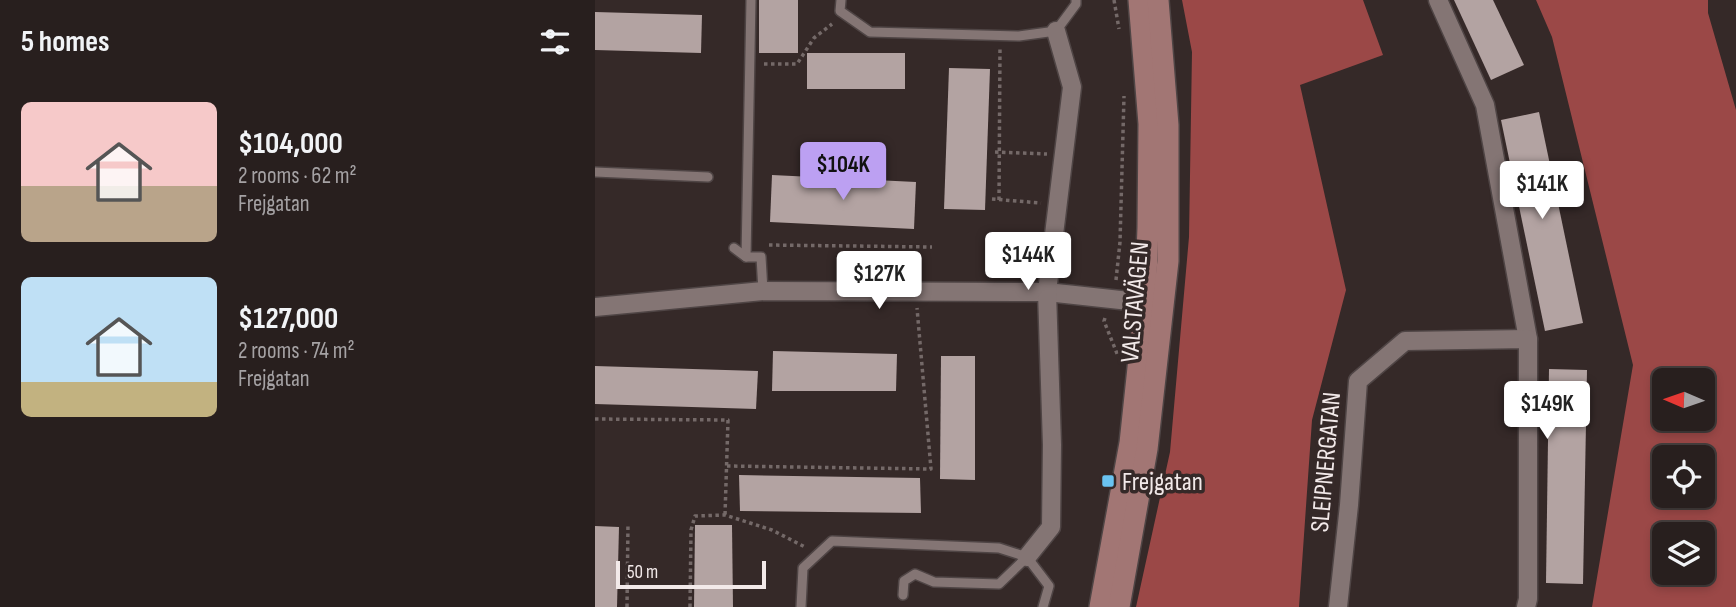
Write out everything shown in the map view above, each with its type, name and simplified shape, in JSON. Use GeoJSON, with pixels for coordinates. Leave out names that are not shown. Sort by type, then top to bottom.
{"type":"FeatureCollection","features":[{"type":"Feature","properties":{"kind":"street","name":"VALSTAVÄGEN"},"geometry":{"type":"LineString","coordinates":[[1119,607],[1147,449],[1154,303],[1149,228],[1149,124],[1139,0]]}},
{"type":"Feature","properties":{"kind":"street","name":"VALSTAVÄGEN"},"geometry":{"type":"LineString","coordinates":[[1100,607],[1154,303],[1169,245],[1168,125],[1158,0]]}},
{"type":"Feature","properties":{"kind":"street"},"geometry":{"type":"LineString","coordinates":[[1438,0],[1485,104],[1528,339],[1526,607]]}},
{"type":"Feature","properties":{"kind":"street"},"geometry":{"type":"LineString","coordinates":[[1027,557],[1051,527],[1052,445],[1047,292],[1072,86],[1056,31]]}},
{"type":"Feature","properties":{"kind":"street"},"geometry":{"type":"LineString","coordinates":[[595,307],[763,291],[1047,292],[1154,303]]}},
{"type":"Feature","properties":{"kind":"street","name":"SLEIPNERGATAN"},"geometry":{"type":"LineString","coordinates":[[1338,607],[1358,381],[1405,341],[1528,339]]}},
{"type":"Feature","properties":{"kind":"lane"},"geometry":{"type":"LineString","coordinates":[[746,257],[751,0]]}},
{"type":"Feature","properties":{"kind":"lane"},"geometry":{"type":"LineString","coordinates":[[841,0],[840,11],[870,32],[1000,36],[1056,31],[1076,4],[1076,0]]}},
{"type":"Feature","properties":{"kind":"lane"},"geometry":{"type":"LineString","coordinates":[[595,172],[708,177]]}},
{"type":"Feature","properties":{"kind":"lane"},"geometry":{"type":"LineString","coordinates":[[734,248],[746,257],[761,257],[763,291]]}},
{"type":"Feature","properties":{"kind":"lane"},"geometry":{"type":"LineString","coordinates":[[801,607],[803,568],[832,541],[999,548],[1027,557],[1049,586],[1043,607]]}},
{"type":"Feature","properties":{"kind":"lane"},"geometry":{"type":"LineString","coordinates":[[903,595],[905,581],[915,574],[934,582],[999,584],[1027,557]]}},
{"type":"Feature","properties":{"kind":"path"},"geometry":{"type":"LineString","coordinates":[[750,64],[797,64],[814,38],[845,14]]}},
{"type":"Feature","properties":{"kind":"path"},"geometry":{"type":"LineString","coordinates":[[999,200],[997,153],[1000,36]]}},
{"type":"Feature","properties":{"kind":"path"},"geometry":{"type":"LineString","coordinates":[[997,153],[1063,154]]}},
{"type":"Feature","properties":{"kind":"path"},"geometry":{"type":"LineString","coordinates":[[992,199],[1057,204]]}},
{"type":"Feature","properties":{"kind":"path"},"geometry":{"type":"LineString","coordinates":[[746,244],[932,247]]}},
{"type":"Feature","properties":{"kind":"path"},"geometry":{"type":"LineString","coordinates":[[727,466],[931,469],[916,292]]}},
{"type":"Feature","properties":{"kind":"path"},"geometry":{"type":"LineString","coordinates":[[595,419],[728,421],[725,515]]}},
{"type":"Feature","properties":{"kind":"path"},"geometry":{"type":"LineString","coordinates":[[690,607],[691,530],[695,516],[725,515],[772,530],[818,554]]}},
{"type":"Feature","properties":{"kind":"path"},"geometry":{"type":"LineString","coordinates":[[627,607],[628,523]]}},
{"type":"Feature","properties":{"kind":"shaded area"},"geometry":{"type":"Polygon","coordinates":[[[1182,0],[1363,0],[1383,55],[1300,85],[1346,290],[1312,420],[1299,607],[1136,607],[1170,452],[1189,237],[1192,52],[1182,0]]]}},
{"type":"Feature","properties":{"kind":"shaded area"},"geometry":{"type":"Polygon","coordinates":[[[1536,0],[1708,0],[1708,13],[1736,110],[1736,607],[1592,607],[1633,365],[1552,37],[1536,0]]]}},
{"type":"Feature","properties":{"kind":"building"},"geometry":{"type":"Polygon","coordinates":[[[759,0],[798,0],[798,53],[759,53],[759,0]]]}},
{"type":"Feature","properties":{"kind":"building"},"geometry":{"type":"Polygon","coordinates":[[[1454,0],[1493,0],[1524,65],[1491,80],[1454,0]]]}},
{"type":"Feature","properties":{"kind":"building"},"geometry":{"type":"Polygon","coordinates":[[[595,12],[702,15],[701,53],[595,50],[595,12]]]}},
{"type":"Feature","properties":{"kind":"building"},"geometry":{"type":"Polygon","coordinates":[[[807,53],[905,53],[905,89],[807,89],[807,53]]]}},
{"type":"Feature","properties":{"kind":"building"},"geometry":{"type":"Polygon","coordinates":[[[949,68],[990,69],[985,210],[944,209],[949,68]]]}},
{"type":"Feature","properties":{"kind":"building"},"geometry":{"type":"Polygon","coordinates":[[[1539,112],[1583,323],[1545,331],[1501,120],[1539,112]]]}},
{"type":"Feature","properties":{"kind":"building"},"geometry":{"type":"Polygon","coordinates":[[[772,175],[916,182],[914,229],[770,222],[772,175]]]}},
{"type":"Feature","properties":{"kind":"building"},"geometry":{"type":"Polygon","coordinates":[[[773,351],[897,354],[896,391],[772,391],[773,351]]]}},
{"type":"Feature","properties":{"kind":"building"},"geometry":{"type":"Polygon","coordinates":[[[941,356],[975,356],[975,480],[940,479],[941,356]]]}},
{"type":"Feature","properties":{"kind":"building"},"geometry":{"type":"Polygon","coordinates":[[[595,366],[758,371],[756,409],[595,404],[595,366]]]}},
{"type":"Feature","properties":{"kind":"building"},"geometry":{"type":"Polygon","coordinates":[[[1549,369],[1587,370],[1583,584],[1546,583],[1549,369]]]}},
{"type":"Feature","properties":{"kind":"building"},"geometry":{"type":"Polygon","coordinates":[[[739,475],[920,478],[921,513],[740,511],[739,475]]]}},
{"type":"Feature","properties":{"kind":"building"},"geometry":{"type":"Polygon","coordinates":[[[695,525],[732,525],[733,607],[694,607],[695,525]]]}},
{"type":"Feature","properties":{"kind":"building"},"geometry":{"type":"Polygon","coordinates":[[[595,526],[619,527],[617,607],[595,607],[595,526]]]}},
{"type":"Feature","properties":{"kind":"place","name":"Frejgatan"},"geometry":{"type":"Point","coordinates":[1108,481]}}]}
